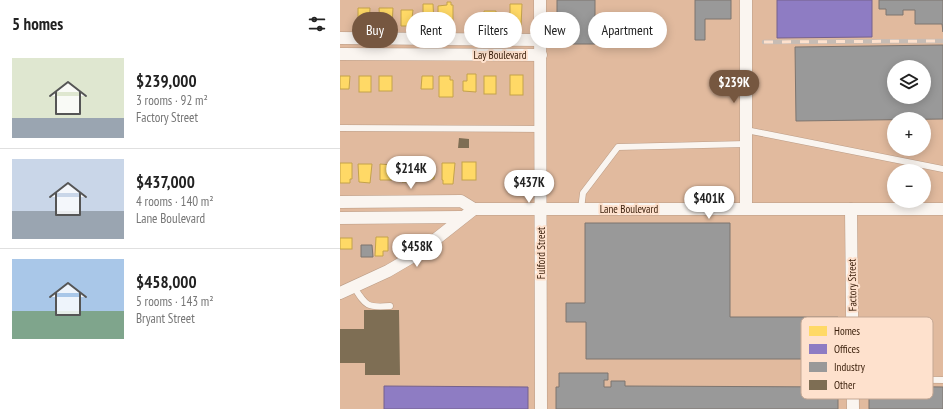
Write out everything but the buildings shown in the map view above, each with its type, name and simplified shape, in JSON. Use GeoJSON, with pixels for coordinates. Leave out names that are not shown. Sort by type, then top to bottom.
{"type":"FeatureCollection","features":[{"type":"Feature","properties":{"kind":"street","name":"Fulford Street"},"geometry":{"type":"LineString","coordinates":[[540,0],[540,12]]}},
{"type":"Feature","properties":{"kind":"street"},"geometry":{"type":"LineString","coordinates":[[746,0],[746,208]]}},
{"type":"Feature","properties":{"kind":"street","name":"Lay Boulevard"},"geometry":{"type":"LineString","coordinates":[[340,38],[352,38]]}},
{"type":"Feature","properties":{"kind":"street","name":"Lay Boulevard"},"geometry":{"type":"LineString","coordinates":[[398,39],[530,40]]}},
{"type":"Feature","properties":{"kind":"street"},"geometry":{"type":"LineString","coordinates":[[388,48],[388,54]]}},
{"type":"Feature","properties":{"kind":"street","name":"Fulford Street"},"geometry":{"type":"LineString","coordinates":[[541,48],[541,409]]}},
{"type":"Feature","properties":{"kind":"street","name":"Lay Boulevard"},"geometry":{"type":"LineString","coordinates":[[340,54],[541,55]]}},
{"type":"Feature","properties":{"kind":"street","name":"Lane Boulevard"},"geometry":{"type":"LineString","coordinates":[[340,202],[461,201],[474,209],[943,209]]}},
{"type":"Feature","properties":{"kind":"street"},"geometry":{"type":"LineString","coordinates":[[340,293],[388,272],[424,250],[462,217],[474,209]]}},
{"type":"Feature","properties":{"kind":"street","name":"Factory Street"},"geometry":{"type":"LineString","coordinates":[[851,209],[852,317]]}},
{"type":"Feature","properties":{"kind":"street"},"geometry":{"type":"LineString","coordinates":[[340,218],[462,217]]}},
{"type":"Feature","properties":{"kind":"lane"},"geometry":{"type":"LineString","coordinates":[[340,128],[541,129]]}},
{"type":"Feature","properties":{"kind":"lane"},"geometry":{"type":"LineString","coordinates":[[746,130],[943,169]]}},
{"type":"Feature","properties":{"kind":"lane"},"geometry":{"type":"LineString","coordinates":[[581,209],[583,193],[618,147],[746,144]]}},
{"type":"Feature","properties":{"kind":"lane"},"geometry":{"type":"LineString","coordinates":[[354,287],[364,302],[369,306],[390,306]]}},
{"type":"Feature","properties":{"kind":"railway"},"geometry":{"type":"LineString","coordinates":[[764,42],[943,41]]}}]}
